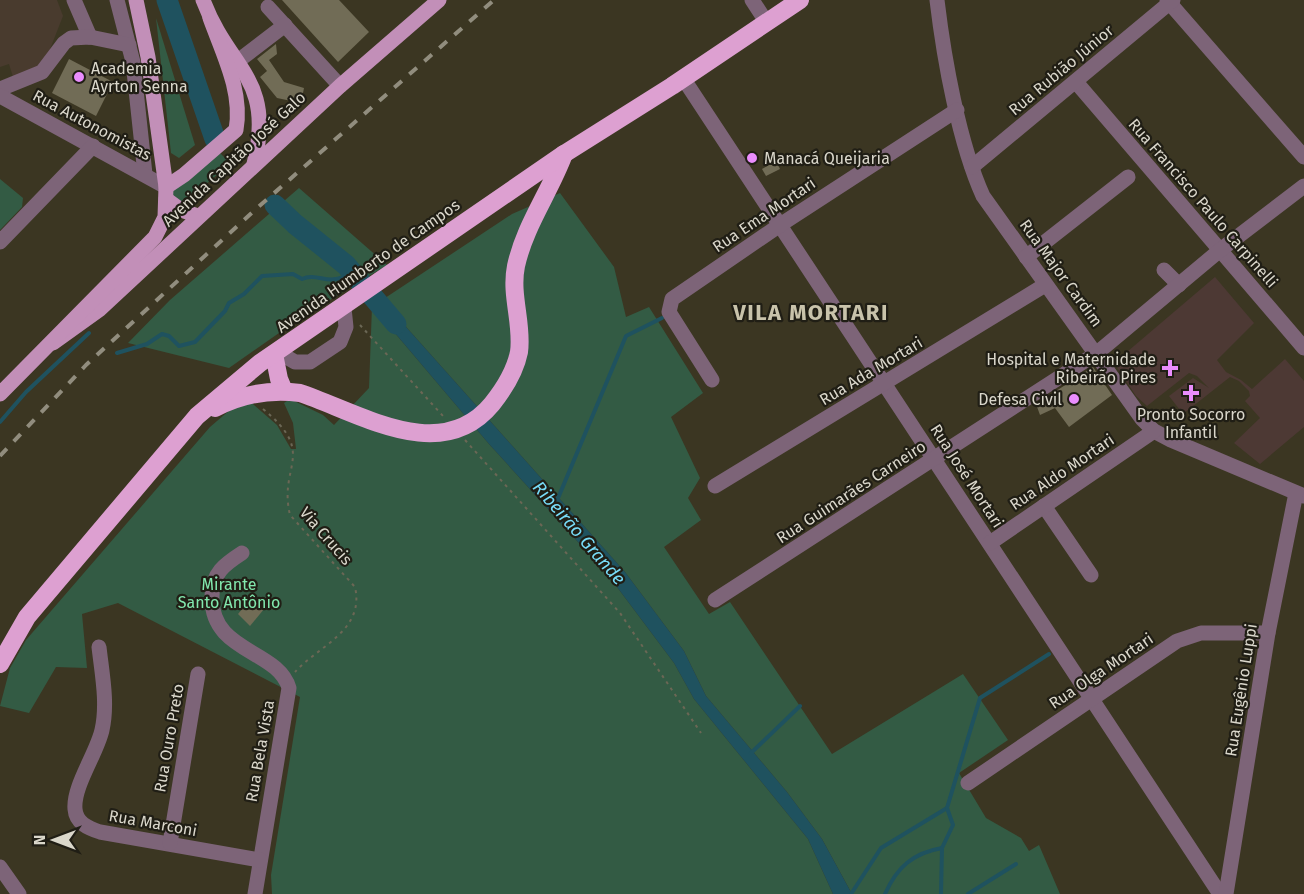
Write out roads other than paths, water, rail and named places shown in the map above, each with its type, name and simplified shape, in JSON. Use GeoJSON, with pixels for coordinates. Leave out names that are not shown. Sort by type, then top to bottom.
{"type":"FeatureCollection","features":[{"type":"Feature","properties":{"kind":"highway","name":"Avenida Humberto de Campos"},"geometry":{"type":"LineString","coordinates":[[0,664],[27,617],[197,416],[276,353],[564,154],[800,0]]}},
{"type":"Feature","properties":{"kind":"highway","name":"Avenida Humberto de Campos"},"geometry":{"type":"LineString","coordinates":[[197,416],[231,400],[262,392],[284,391],[300,393],[402,430],[427,434],[457,431],[475,422],[505,388],[519,351],[514,293],[516,268],[524,237],[556,176],[564,154]]}},
{"type":"Feature","properties":{"kind":"highway"},"geometry":{"type":"LineString","coordinates":[[276,353],[279,379],[284,391]]}},
{"type":"Feature","properties":{"kind":"main road","name":"Avenida Capitão José Galo"},"geometry":{"type":"LineString","coordinates":[[0,394],[53,343],[90,299],[155,237],[165,217],[165,186],[148,57],[136,0]]}},
{"type":"Feature","properties":{"kind":"main road"},"geometry":{"type":"LineString","coordinates":[[198,216],[181,210],[165,186],[184,175],[229,138],[236,130],[238,106],[231,75],[203,0]]}},
{"type":"Feature","properties":{"kind":"main road","name":"Avenida Capitão José Galo"},"geometry":{"type":"LineString","coordinates":[[53,343],[99,310],[254,164],[439,0]]}},
{"type":"Feature","properties":{"kind":"main road"},"geometry":{"type":"LineString","coordinates":[[210,18],[257,95],[261,116],[261,137],[254,164]]}},
{"type":"Feature","properties":{"kind":"street"},"geometry":{"type":"LineString","coordinates":[[74,0],[90,38]]}},
{"type":"Feature","properties":{"kind":"street"},"geometry":{"type":"LineString","coordinates":[[117,0],[129,45],[146,174]]}},
{"type":"Feature","properties":{"kind":"street"},"geometry":{"type":"LineString","coordinates":[[752,0],[767,23]]}},
{"type":"Feature","properties":{"kind":"street","name":"Rua Major Cardim"},"geometry":{"type":"LineString","coordinates":[[937,0],[957,110],[972,167],[989,206],[1097,353],[1142,419],[1154,431],[1300,495]]}},
{"type":"Feature","properties":{"kind":"street"},"geometry":{"type":"LineString","coordinates":[[1170,1],[1304,157]]}},
{"type":"Feature","properties":{"kind":"street","name":"Rua Rubião Júnior"},"geometry":{"type":"LineString","coordinates":[[972,167],[1170,1]]}},
{"type":"Feature","properties":{"kind":"street"},"geometry":{"type":"LineString","coordinates":[[268,7],[340,86]]}},
{"type":"Feature","properties":{"kind":"street"},"geometry":{"type":"LineString","coordinates":[[238,61],[285,25]]}},
{"type":"Feature","properties":{"kind":"street"},"geometry":{"type":"LineString","coordinates":[[0,89],[42,72],[71,38],[90,38],[129,45]]}},
{"type":"Feature","properties":{"kind":"street","name":"Rua José Mortari"},"geometry":{"type":"LineString","coordinates":[[683,78],[886,383],[1220,894]]}},
{"type":"Feature","properties":{"kind":"street","name":"Rua Francisco Paulo Carpinelli"},"geometry":{"type":"LineString","coordinates":[[1076,82],[1304,348]]}},
{"type":"Feature","properties":{"kind":"street","name":"Rua Autonomistas"},"geometry":{"type":"LineString","coordinates":[[0,96],[165,186]]}},
{"type":"Feature","properties":{"kind":"street","name":"Rua Ema Mortari"},"geometry":{"type":"LineString","coordinates":[[712,380],[669,312],[669,303],[780,225],[957,110]]}},
{"type":"Feature","properties":{"kind":"street"},"geometry":{"type":"LineString","coordinates":[[0,242],[93,146]]}},
{"type":"Feature","properties":{"kind":"street"},"geometry":{"type":"LineString","coordinates":[[1026,257],[1128,177]]}},
{"type":"Feature","properties":{"kind":"street","name":"Rua Guimarães Carneiro"},"geometry":{"type":"LineString","coordinates":[[715,600],[1097,353],[1219,251],[1304,186]]}},
{"type":"Feature","properties":{"kind":"street"},"geometry":{"type":"LineString","coordinates":[[1164,270],[1179,285]]}},
{"type":"Feature","properties":{"kind":"street","name":"Rua Ada Mortari"},"geometry":{"type":"LineString","coordinates":[[715,486],[1045,285]]}},
{"type":"Feature","properties":{"kind":"street"},"geometry":{"type":"LineString","coordinates":[[276,353],[295,362],[310,362],[340,342],[346,327],[350,303]]}},
{"type":"Feature","properties":{"kind":"street","name":"Rua Aldo Mortari"},"geometry":{"type":"LineString","coordinates":[[990,543],[1154,431]]}},
{"type":"Feature","properties":{"kind":"street","name":"Rua Eugênio Luppi"},"geometry":{"type":"LineString","coordinates":[[1226,894],[1268,633],[1300,495]]}},
{"type":"Feature","properties":{"kind":"street"},"geometry":{"type":"LineString","coordinates":[[1044,506],[1091,575]]}},
{"type":"Feature","properties":{"kind":"street","name":"Rua Bela Vista"},"geometry":{"type":"LineString","coordinates":[[242,553],[223,565],[216,576],[212,605],[216,618],[228,637],[281,673],[289,688],[255,894]]}},
{"type":"Feature","properties":{"kind":"street","name":"Rua Olga Mortari"},"geometry":{"type":"LineString","coordinates":[[968,783],[1091,698],[1190,635],[1268,633]]}},
{"type":"Feature","properties":{"kind":"street","name":"Rua Marconi"},"geometry":{"type":"LineString","coordinates":[[99,647],[104,718],[102,732],[76,797],[75,809],[78,820],[87,828],[100,832],[260,860]]}},
{"type":"Feature","properties":{"kind":"street","name":"Rua Ouro Preto"},"geometry":{"type":"LineString","coordinates":[[170,843],[198,674]]}},
{"type":"Feature","properties":{"kind":"street"},"geometry":{"type":"LineString","coordinates":[[0,867],[19,894]]}},
{"type":"Feature","properties":{"kind":"water"},"geometry":{"type":"Polygon","coordinates":[[[382,300],[625,572],[684,651],[706,696],[787,792],[822,839],[852,894],[833,894],[808,839],[694,699],[674,663],[608,575],[489,444],[372,306],[382,300]]]}},
{"type":"Feature","properties":{"kind":"waterway","name":"Ribeirão Grande"},"geometry":{"type":"LineString","coordinates":[[167,0],[215,139]]}},
{"type":"Feature","properties":{"kind":"waterway","name":"Ribeirão Grande"},"geometry":{"type":"LineString","coordinates":[[275,205],[346,265],[396,324]]}},
{"type":"Feature","properties":{"kind":"waterway"},"geometry":{"type":"LineString","coordinates":[[117,353],[147,344],[162,334],[169,336],[179,346],[195,342],[225,311],[229,303],[244,294],[262,276],[293,274],[302,279],[311,277],[332,280],[348,276],[356,277]]}},
{"type":"Feature","properties":{"kind":"waterway"},"geometry":{"type":"LineString","coordinates":[[556,503],[626,336],[662,318]]}},
{"type":"Feature","properties":{"kind":"waterway"},"geometry":{"type":"LineString","coordinates":[[0,422],[26,392],[89,333]]}},
{"type":"Feature","properties":{"kind":"waterway"},"geometry":{"type":"LineString","coordinates":[[941,894],[942,848],[953,825],[947,808],[980,698],[1049,654]]}},
{"type":"Feature","properties":{"kind":"waterway"},"geometry":{"type":"LineString","coordinates":[[751,753],[800,706]]}},
{"type":"Feature","properties":{"kind":"waterway"},"geometry":{"type":"LineString","coordinates":[[851,894],[881,848],[947,808]]}},
{"type":"Feature","properties":{"kind":"waterway"},"geometry":{"type":"LineString","coordinates":[[885,894],[895,876],[907,863],[932,850],[942,848]]}},
{"type":"Feature","properties":{"kind":"waterway"},"geometry":{"type":"LineString","coordinates":[[968,894],[1016,864]]}},
{"type":"Feature","properties":{"kind":"railway"},"geometry":{"type":"LineString","coordinates":[[0,456],[86,365],[256,209],[494,0]]}},
{"type":"Feature","properties":{"kind":"place","name":"Academia Ayrton Senna"},"geometry":{"type":"Point","coordinates":[79,77]}},
{"type":"Feature","properties":{"kind":"place","name":"Manacá Queijaria"},"geometry":{"type":"Point","coordinates":[752,158]}},
{"type":"Feature","properties":{"kind":"place","name":"Hospital e Maternidade Ribeirão Pires"},"geometry":{"type":"Point","coordinates":[1170,368]}},
{"type":"Feature","properties":{"kind":"place","name":"Pronto Socorro Infantil"},"geometry":{"type":"Point","coordinates":[1191,393]}},
{"type":"Feature","properties":{"kind":"place","name":"Defesa Civil"},"geometry":{"type":"Point","coordinates":[1074,399]}},
{"type":"Feature","properties":{"kind":"district","name":"VILA MORTARI"},"geometry":{"type":"Point","coordinates":[811,312]}},
{"type":"Feature","properties":{"kind":"park label","name":"Mirante Santo Antônio"},"geometry":{"type":"Point","coordinates":[229,593]}}]}
